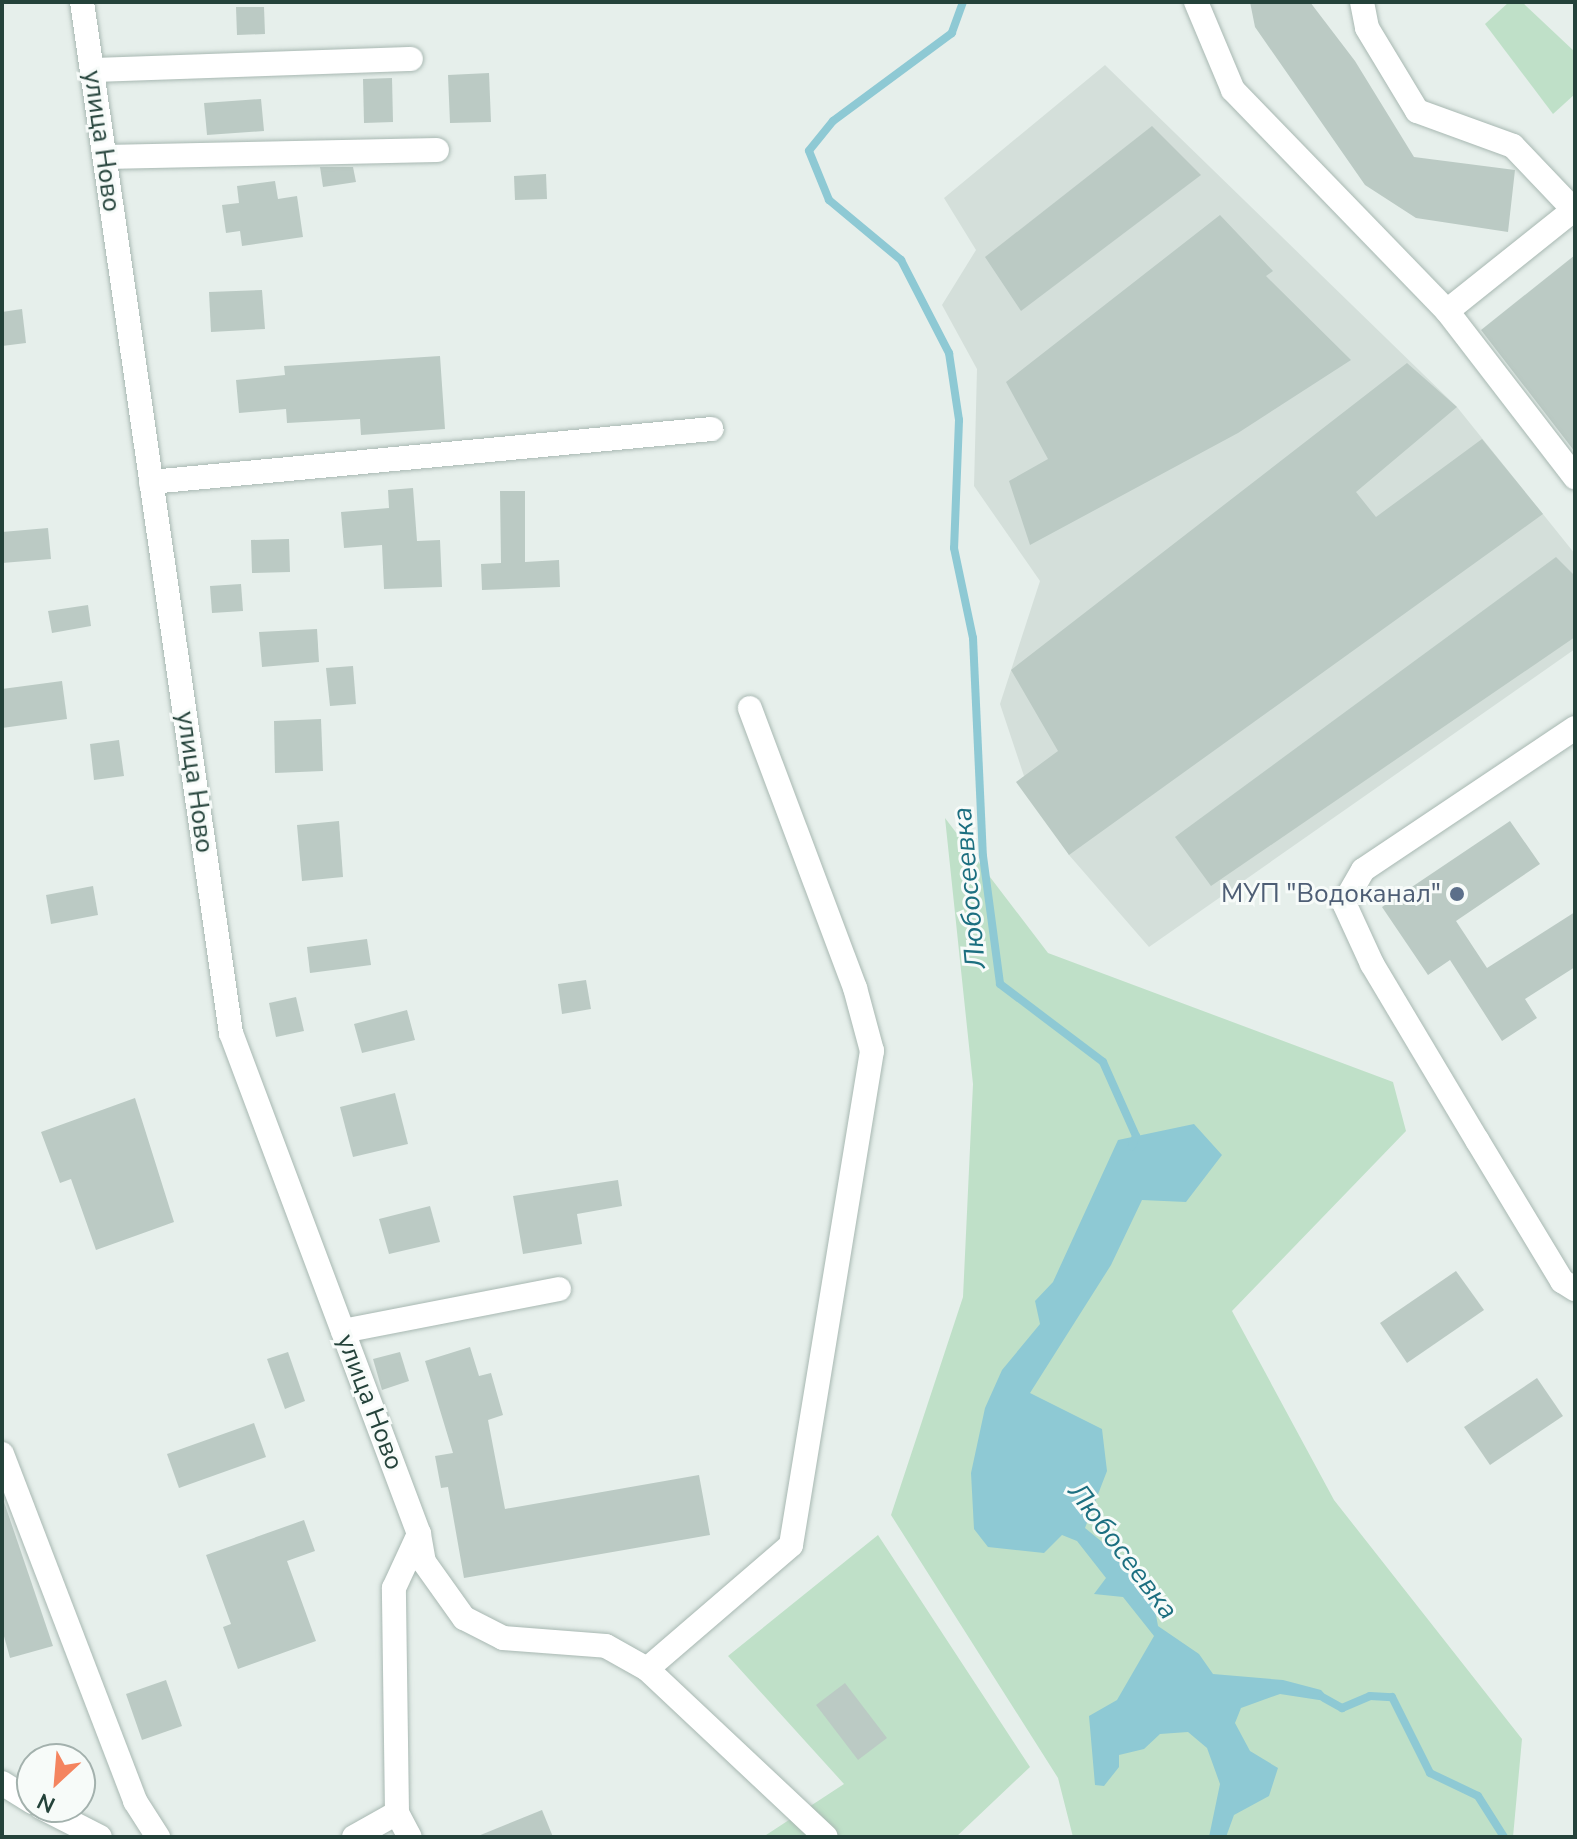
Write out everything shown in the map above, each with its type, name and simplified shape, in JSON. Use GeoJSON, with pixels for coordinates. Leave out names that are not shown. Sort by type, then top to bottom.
{"type":"FeatureCollection","features":[{"type":"Feature","properties":{"kind":"street","name":"улица Ново"},"geometry":{"type":"LineString","coordinates":[[82,2],[231,1033],[419,1534],[424,1562],[464,1618],[503,1638],[606,1646],[647,1669],[826,1837]]}},
{"type":"Feature","properties":{"kind":"street"},"geometry":{"type":"LineString","coordinates":[[1196,2],[1233,90],[1447,311],[1575,477]]}},
{"type":"Feature","properties":{"kind":"street"},"geometry":{"type":"LineString","coordinates":[[1362,2],[1367,28],[1417,111],[1513,146],[1574,209],[1447,311]]}},
{"type":"Feature","properties":{"kind":"street"},"geometry":{"type":"LineString","coordinates":[[92,70],[411,59]]}},
{"type":"Feature","properties":{"kind":"street"},"geometry":{"type":"LineString","coordinates":[[105,157],[437,150]]}},
{"type":"Feature","properties":{"kind":"street"},"geometry":{"type":"LineString","coordinates":[[151,482],[712,429]]}},
{"type":"Feature","properties":{"kind":"street"},"geometry":{"type":"LineString","coordinates":[[647,1669],[791,1545],[872,1051],[855,988],[750,708]]}},
{"type":"Feature","properties":{"kind":"street"},"geometry":{"type":"LineString","coordinates":[[1575,728],[1363,870],[1344,903],[1372,964],[1477,1140],[1562,1281],[1575,1289]]}},
{"type":"Feature","properties":{"kind":"street"},"geometry":{"type":"LineString","coordinates":[[343,1331],[559,1289]]}},
{"type":"Feature","properties":{"kind":"street"},"geometry":{"type":"LineString","coordinates":[[2,1454],[135,1801],[158,1837]]}},
{"type":"Feature","properties":{"kind":"street"},"geometry":{"type":"LineString","coordinates":[[410,1837],[397,1813],[394,1588],[419,1534]]}},
{"type":"Feature","properties":{"kind":"street"},"geometry":{"type":"LineString","coordinates":[[354,1837],[397,1813]]}},
{"type":"Feature","properties":{"kind":"street"},"geometry":{"type":"LineString","coordinates":[[72,1823],[100,1837]]}},
{"type":"Feature","properties":{"kind":"shaded area"},"geometry":{"type":"Polygon","coordinates":[[[1105,65],[1457,407],[1575,554],[1575,649],[1149,947],[1069,855],[1025,779],[1000,704],[1040,581],[974,486],[977,369],[942,305],[976,250],[944,198],[1105,65]]]}},
{"type":"Feature","properties":{"kind":"green space"},"geometry":{"type":"Polygon","coordinates":[[[1509,2],[1522,2],[1575,52],[1575,94],[1553,114],[1485,24],[1509,2]]]}},
{"type":"Feature","properties":{"kind":"green space"},"geometry":{"type":"Polygon","coordinates":[[[945,818],[1048,953],[1393,1082],[1406,1131],[1232,1311],[1334,1500],[1522,1739],[1513,1837],[1073,1837],[1058,1778],[891,1515],[963,1297],[973,1084],[945,818]]]}},
{"type":"Feature","properties":{"kind":"green space"},"geometry":{"type":"Polygon","coordinates":[[[878,1535],[1030,1767],[956,1837],[763,1837],[844,1784],[728,1656],[878,1535]]]}},
{"type":"Feature","properties":{"kind":"water"},"geometry":{"type":"Polygon","coordinates":[[[1194,1124],[1222,1155],[1186,1202],[1142,1200],[1111,1265],[1030,1393],[1102,1429],[1107,1471],[1085,1528],[1150,1581],[1158,1626],[1199,1654],[1213,1674],[1283,1680],[1321,1690],[1332,1702],[1280,1694],[1241,1708],[1235,1723],[1250,1751],[1278,1768],[1269,1796],[1234,1815],[1226,1837],[1209,1837],[1220,1784],[1207,1748],[1188,1732],[1160,1734],[1144,1749],[1119,1755],[1119,1767],[1104,1786],[1095,1785],[1089,1716],[1117,1700],[1154,1636],[1123,1597],[1094,1594],[1106,1578],[1077,1541],[1062,1535],[1044,1553],[988,1547],[974,1529],[971,1473],[985,1408],[1002,1370],[1040,1324],[1035,1301],[1053,1282],[1118,1140],[1194,1124]]]}},
{"type":"Feature","properties":{"kind":"building"},"geometry":{"type":"Polygon","coordinates":[[[1250,2],[1310,2],[1355,61],[1414,157],[1515,170],[1508,232],[1416,218],[1365,185],[1255,27],[1250,2]]]}},
{"type":"Feature","properties":{"kind":"building"},"geometry":{"type":"Polygon","coordinates":[[[236,7],[264,7],[265,34],[237,35],[236,7]]]}},
{"type":"Feature","properties":{"kind":"building"},"geometry":{"type":"Polygon","coordinates":[[[489,73],[491,122],[450,123],[448,75],[489,73]]]}},
{"type":"Feature","properties":{"kind":"building"},"geometry":{"type":"Polygon","coordinates":[[[392,78],[393,122],[364,123],[363,79],[392,78]]]}},
{"type":"Feature","properties":{"kind":"building"},"geometry":{"type":"Polygon","coordinates":[[[261,99],[264,131],[207,135],[204,103],[261,99]]]}},
{"type":"Feature","properties":{"kind":"building"},"geometry":{"type":"Polygon","coordinates":[[[1152,126],[1201,175],[1021,311],[985,257],[1152,126]]]}},
{"type":"Feature","properties":{"kind":"building"},"geometry":{"type":"Polygon","coordinates":[[[320,167],[353,167],[356,182],[323,187],[320,167]]]}},
{"type":"Feature","properties":{"kind":"building"},"geometry":{"type":"Polygon","coordinates":[[[546,174],[547,199],[515,200],[514,176],[546,174]]]}},
{"type":"Feature","properties":{"kind":"building"},"geometry":{"type":"Polygon","coordinates":[[[275,181],[278,199],[297,196],[303,237],[242,246],[240,231],[226,233],[222,205],[239,203],[237,186],[275,181]]]}},
{"type":"Feature","properties":{"kind":"building"},"geometry":{"type":"Polygon","coordinates":[[[1220,215],[1273,271],[1266,276],[1351,360],[1238,433],[1030,545],[1009,481],[1048,459],[1006,382],[1220,215]]]}},
{"type":"Feature","properties":{"kind":"building"},"geometry":{"type":"Polygon","coordinates":[[[1575,255],[1575,452],[1481,330],[1575,255]]]}},
{"type":"Feature","properties":{"kind":"building"},"geometry":{"type":"Polygon","coordinates":[[[262,290],[265,329],[211,332],[209,292],[262,290]]]}},
{"type":"Feature","properties":{"kind":"building"},"geometry":{"type":"Polygon","coordinates":[[[22,309],[26,343],[2,346],[2,312],[22,309]]]}},
{"type":"Feature","properties":{"kind":"building"},"geometry":{"type":"Polygon","coordinates":[[[440,356],[445,429],[361,435],[360,419],[287,423],[286,409],[239,413],[236,380],[285,375],[284,366],[440,356]]]}},
{"type":"Feature","properties":{"kind":"building"},"geometry":{"type":"Polygon","coordinates":[[[1407,363],[1457,407],[1356,492],[1376,517],[1482,439],[1543,514],[1069,855],[1016,782],[1058,751],[1011,670],[1407,363]]]}},
{"type":"Feature","properties":{"kind":"building"},"geometry":{"type":"Polygon","coordinates":[[[413,488],[417,541],[440,540],[442,587],[384,589],[382,545],[344,548],[341,512],[389,508],[388,490],[413,488]]]}},
{"type":"Feature","properties":{"kind":"building"},"geometry":{"type":"Polygon","coordinates":[[[500,491],[525,491],[525,562],[559,560],[560,587],[482,590],[481,564],[501,563],[500,491]]]}},
{"type":"Feature","properties":{"kind":"building"},"geometry":{"type":"Polygon","coordinates":[[[48,528],[51,559],[2,563],[2,532],[48,528]]]}},
{"type":"Feature","properties":{"kind":"building"},"geometry":{"type":"Polygon","coordinates":[[[289,539],[290,572],[252,573],[251,540],[289,539]]]}},
{"type":"Feature","properties":{"kind":"building"},"geometry":{"type":"Polygon","coordinates":[[[1556,557],[1575,576],[1575,637],[1211,886],[1175,837],[1556,557]]]}},
{"type":"Feature","properties":{"kind":"building"},"geometry":{"type":"Polygon","coordinates":[[[241,584],[243,611],[212,613],[210,586],[241,584]]]}},
{"type":"Feature","properties":{"kind":"building"},"geometry":{"type":"Polygon","coordinates":[[[88,605],[91,626],[52,633],[48,611],[88,605]]]}},
{"type":"Feature","properties":{"kind":"building"},"geometry":{"type":"Polygon","coordinates":[[[317,629],[319,662],[262,667],[259,632],[317,629]]]}},
{"type":"Feature","properties":{"kind":"building"},"geometry":{"type":"Polygon","coordinates":[[[353,666],[356,704],[330,706],[326,668],[353,666]]]}},
{"type":"Feature","properties":{"kind":"building"},"geometry":{"type":"Polygon","coordinates":[[[62,681],[67,719],[2,728],[2,689],[62,681]]]}},
{"type":"Feature","properties":{"kind":"building"},"geometry":{"type":"Polygon","coordinates":[[[321,719],[323,771],[275,773],[274,721],[321,719]]]}},
{"type":"Feature","properties":{"kind":"building"},"geometry":{"type":"Polygon","coordinates":[[[119,740],[124,776],[94,780],[90,744],[119,740]]]}},
{"type":"Feature","properties":{"kind":"building"},"geometry":{"type":"Polygon","coordinates":[[[339,821],[343,877],[302,881],[297,825],[339,821]]]}},
{"type":"Feature","properties":{"kind":"building"},"geometry":{"type":"Polygon","coordinates":[[[1510,821],[1540,864],[1456,921],[1487,968],[1575,912],[1575,967],[1525,999],[1537,1018],[1502,1041],[1450,960],[1428,975],[1382,907],[1510,821]]]}},
{"type":"Feature","properties":{"kind":"building"},"geometry":{"type":"Polygon","coordinates":[[[93,886],[98,915],[51,924],[46,895],[93,886]]]}},
{"type":"Feature","properties":{"kind":"building"},"geometry":{"type":"Polygon","coordinates":[[[367,939],[371,965],[310,973],[307,947],[367,939]]]}},
{"type":"Feature","properties":{"kind":"building"},"geometry":{"type":"Polygon","coordinates":[[[586,980],[591,1009],[562,1014],[558,984],[586,980]]]}},
{"type":"Feature","properties":{"kind":"building"},"geometry":{"type":"Polygon","coordinates":[[[296,997],[304,1031],[276,1037],[269,1003],[296,997]]]}},
{"type":"Feature","properties":{"kind":"building"},"geometry":{"type":"Polygon","coordinates":[[[407,1010],[415,1040],[362,1053],[354,1024],[407,1010]]]}},
{"type":"Feature","properties":{"kind":"building"},"geometry":{"type":"Polygon","coordinates":[[[395,1093],[408,1144],[353,1157],[340,1107],[395,1093]]]}},
{"type":"Feature","properties":{"kind":"building"},"geometry":{"type":"Polygon","coordinates":[[[135,1098],[174,1222],[96,1250],[71,1179],[60,1183],[41,1132],[135,1098]]]}},
{"type":"Feature","properties":{"kind":"building"},"geometry":{"type":"Polygon","coordinates":[[[618,1180],[622,1206],[577,1214],[582,1244],[523,1254],[513,1196],[618,1180]]]}},
{"type":"Feature","properties":{"kind":"building"},"geometry":{"type":"Polygon","coordinates":[[[430,1206],[440,1242],[389,1254],[379,1219],[430,1206]]]}},
{"type":"Feature","properties":{"kind":"building"},"geometry":{"type":"Polygon","coordinates":[[[1456,1271],[1484,1310],[1407,1363],[1380,1323],[1456,1271]]]}},
{"type":"Feature","properties":{"kind":"building"},"geometry":{"type":"Polygon","coordinates":[[[470,1347],[479,1376],[491,1373],[503,1415],[488,1420],[505,1509],[699,1475],[710,1535],[464,1578],[448,1487],[441,1488],[435,1456],[453,1453],[425,1361],[470,1347]]]}},
{"type":"Feature","properties":{"kind":"building"},"geometry":{"type":"Polygon","coordinates":[[[288,1352],[305,1401],[285,1409],[267,1359],[288,1352]]]}},
{"type":"Feature","properties":{"kind":"building"},"geometry":{"type":"Polygon","coordinates":[[[400,1352],[409,1381],[382,1390],[373,1359],[400,1352]]]}},
{"type":"Feature","properties":{"kind":"building"},"geometry":{"type":"Polygon","coordinates":[[[1537,1378],[1563,1416],[1490,1465],[1464,1427],[1537,1378]]]}},
{"type":"Feature","properties":{"kind":"building"},"geometry":{"type":"Polygon","coordinates":[[[254,1423],[266,1457],[179,1488],[167,1454],[254,1423]]]}},
{"type":"Feature","properties":{"kind":"building"},"geometry":{"type":"Polygon","coordinates":[[[2,1496],[53,1646],[10,1658],[2,1629],[2,1496]]]}},
{"type":"Feature","properties":{"kind":"building"},"geometry":{"type":"Polygon","coordinates":[[[304,1520],[315,1551],[287,1561],[316,1641],[238,1669],[223,1627],[231,1624],[206,1555],[304,1520]]]}},
{"type":"Feature","properties":{"kind":"building"},"geometry":{"type":"Polygon","coordinates":[[[166,1680],[182,1726],[142,1740],[126,1694],[166,1680]]]}},
{"type":"Feature","properties":{"kind":"building"},"geometry":{"type":"Polygon","coordinates":[[[845,1683],[887,1738],[858,1760],[816,1705],[845,1683]]]}},
{"type":"Feature","properties":{"kind":"building"},"geometry":{"type":"Polygon","coordinates":[[[542,1810],[553,1837],[478,1837],[478,1836],[542,1810]]]}},
{"type":"Feature","properties":{"kind":"waterway","name":"Любосеевка"},"geometry":{"type":"LineString","coordinates":[[963,2],[952,33],[833,121],[809,151],[829,200],[901,260],[949,353],[959,420],[954,548],[973,638],[983,856],[1000,984],[1103,1062],[1136,1136],[1132,1146]]}},
{"type":"Feature","properties":{"kind":"waterway","name":"Любосеевка"},"geometry":{"type":"LineString","coordinates":[[1324,1698],[1342,1708],[1370,1696],[1392,1697],[1430,1773],[1478,1796],[1504,1837]]}},
{"type":"Feature","properties":{"kind":"place","name":"МУП \"Водоканал\""},"geometry":{"type":"Point","coordinates":[1457,894]}}]}
